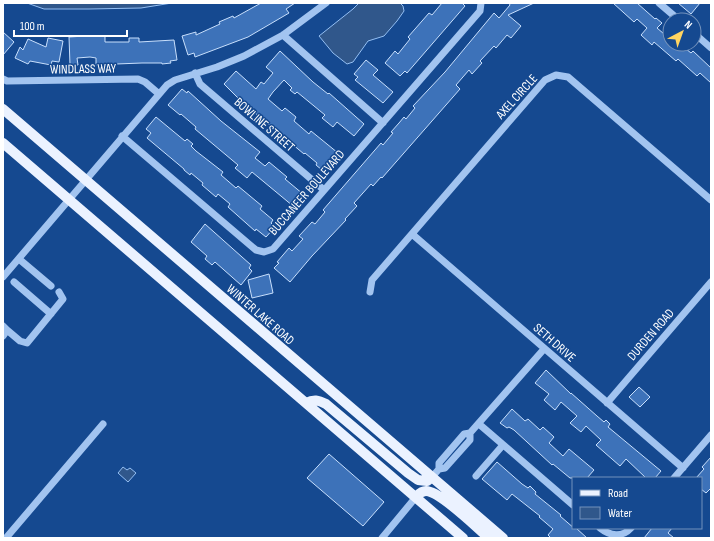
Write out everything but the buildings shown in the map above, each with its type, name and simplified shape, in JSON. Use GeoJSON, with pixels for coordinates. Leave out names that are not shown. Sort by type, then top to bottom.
{"type":"FeatureCollection","features":[{"type":"Feature","properties":{"kind":"main road","name":"WINTER LAKE ROAD"},"geometry":{"type":"LineString","coordinates":[[3,109],[502,538]]}},
{"type":"Feature","properties":{"kind":"main road"},"geometry":{"type":"LineString","coordinates":[[3,143],[463,538]]}},
{"type":"Feature","properties":{"kind":"main road"},"geometry":{"type":"LineString","coordinates":[[306,403],[312,400],[319,400],[326,404],[418,480],[427,481],[432,477]]}},
{"type":"Feature","properties":{"kind":"main road"},"geometry":{"type":"LineString","coordinates":[[416,497],[424,491],[438,495],[489,538]]}},
{"type":"Feature","properties":{"kind":"street"},"geometry":{"type":"LineString","coordinates":[[3,278],[86,181],[122,136],[167,85],[175,80],[244,56],[283,35],[326,3]]}},
{"type":"Feature","properties":{"kind":"street","name":"BUCCANEER BOULEVARD"},"geometry":{"type":"LineString","coordinates":[[122,136],[256,250],[264,252],[272,249],[480,11],[481,3]]}},
{"type":"Feature","properties":{"kind":"street"},"geometry":{"type":"LineString","coordinates":[[659,3],[670,12]]}},
{"type":"Feature","properties":{"kind":"street"},"geometry":{"type":"LineString","coordinates":[[283,35],[382,123]]}},
{"type":"Feature","properties":{"kind":"street"},"geometry":{"type":"LineString","coordinates":[[702,40],[711,48]]}},
{"type":"Feature","properties":{"kind":"street","name":"BOWLINE STREET"},"geometry":{"type":"LineString","coordinates":[[195,73],[200,84],[324,190]]}},
{"type":"Feature","properties":{"kind":"street","name":"AXEL CIRCLE"},"geometry":{"type":"LineString","coordinates":[[370,292],[372,280],[545,80],[556,75],[568,78],[711,200]]}},
{"type":"Feature","properties":{"kind":"street","name":"WINDLASS WAY"},"geometry":{"type":"LineString","coordinates":[[3,79],[7,81],[138,79],[145,82],[159,94]]}},
{"type":"Feature","properties":{"kind":"street","name":"SETH DRIVE"},"geometry":{"type":"LineString","coordinates":[[412,234],[683,468]]}},
{"type":"Feature","properties":{"kind":"street"},"geometry":{"type":"LineString","coordinates":[[19,258],[51,286]]}},
{"type":"Feature","properties":{"kind":"street"},"geometry":{"type":"LineString","coordinates":[[14,282],[51,314]]}},
{"type":"Feature","properties":{"kind":"street","name":"DURDEN ROAD"},"geometry":{"type":"LineString","coordinates":[[607,403],[711,282]]}},
{"type":"Feature","properties":{"kind":"street"},"geometry":{"type":"LineString","coordinates":[[4,331],[20,341],[27,343],[63,299],[59,292]]}},
{"type":"Feature","properties":{"kind":"street"},"geometry":{"type":"LineString","coordinates":[[432,477],[439,469],[445,468],[470,440],[470,433],[544,349]]}},
{"type":"Feature","properties":{"kind":"street"},"geometry":{"type":"LineString","coordinates":[[6,538],[103,424]]}},
{"type":"Feature","properties":{"kind":"street"},"geometry":{"type":"LineString","coordinates":[[478,424],[572,504]]}},
{"type":"Feature","properties":{"kind":"street"},"geometry":{"type":"LineString","coordinates":[[675,477],[711,435]]}},
{"type":"Feature","properties":{"kind":"street"},"geometry":{"type":"LineString","coordinates":[[476,476],[503,445]]}},
{"type":"Feature","properties":{"kind":"street"},"geometry":{"type":"LineString","coordinates":[[385,537],[416,497]]}},
{"type":"Feature","properties":{"kind":"street"},"geometry":{"type":"LineString","coordinates":[[601,529],[605,533],[617,536],[628,532],[630,529]]}},
{"type":"Feature","properties":{"kind":"water"},"geometry":{"type":"Polygon","coordinates":[[[27,3],[172,3],[141,8],[44,9],[27,3]]]}},
{"type":"Feature","properties":{"kind":"water"},"geometry":{"type":"Polygon","coordinates":[[[359,3],[400,3],[403,6],[404,11],[384,36],[368,41],[353,62],[347,64],[333,53],[319,36],[359,3]]]}},
{"type":"Feature","properties":{"kind":"water"},"geometry":{"type":"Polygon","coordinates":[[[123,467],[127,470],[130,468],[136,473],[128,482],[118,473],[123,467]]]}}]}
